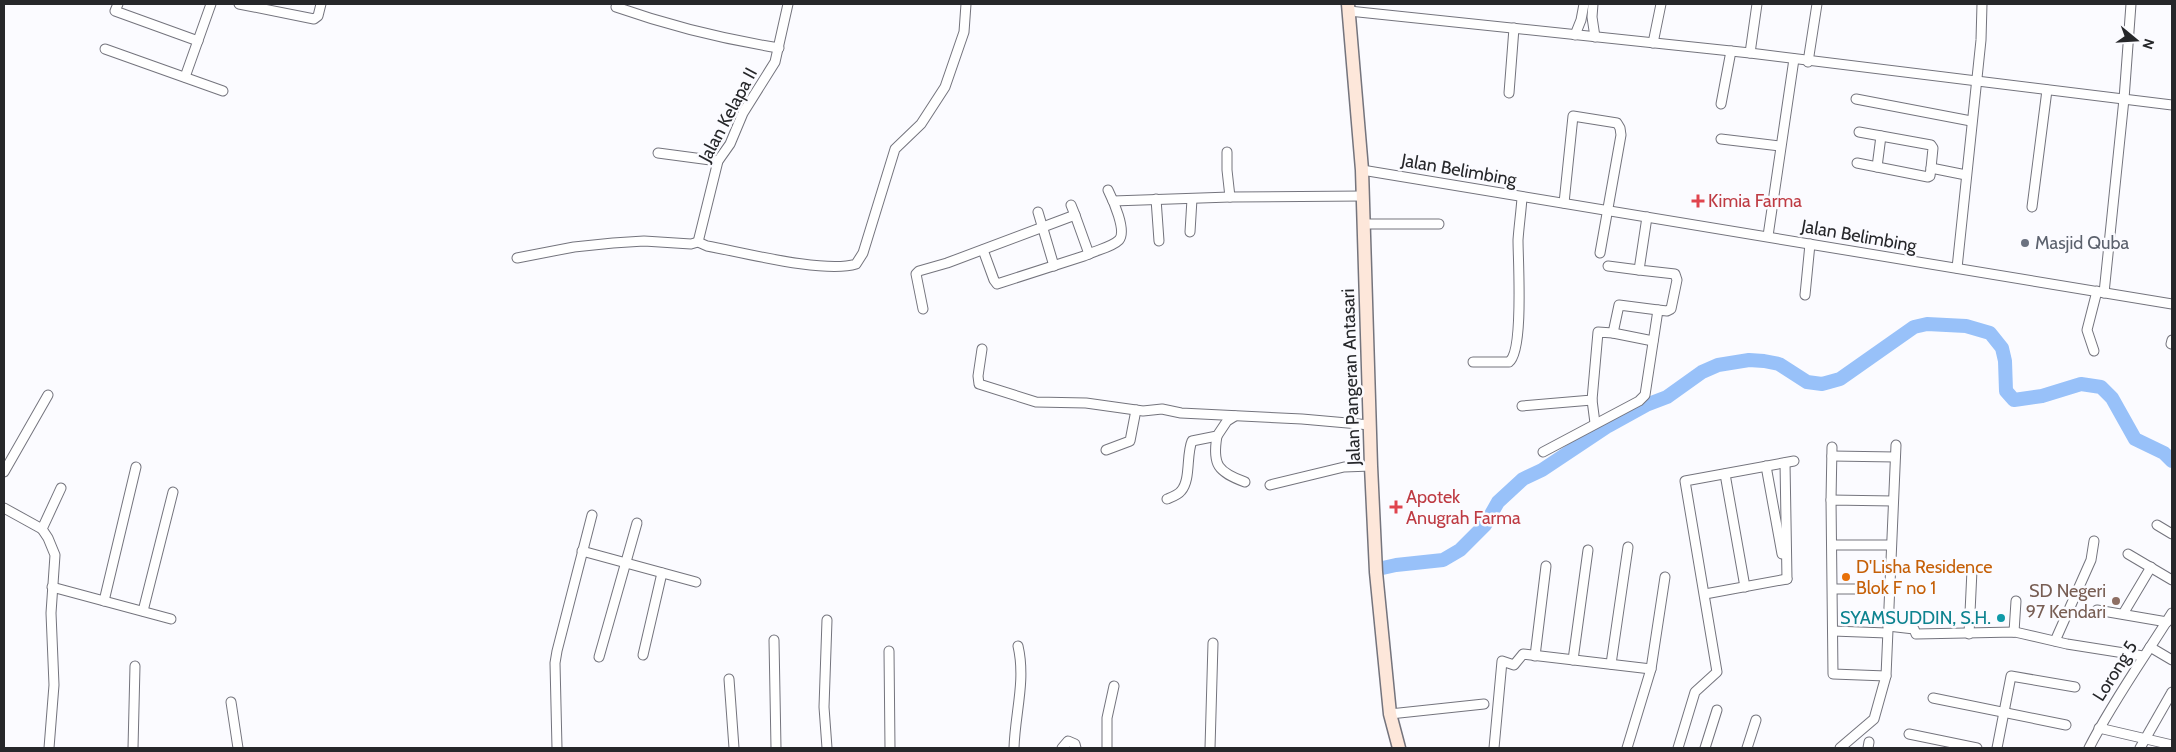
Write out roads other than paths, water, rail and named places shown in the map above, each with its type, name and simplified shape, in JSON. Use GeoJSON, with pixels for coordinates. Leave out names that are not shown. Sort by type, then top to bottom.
{"type":"FeatureCollection","features":[{"type":"Feature","properties":{"kind":"street"},"geometry":{"type":"LineString","coordinates":[[118,4],[115,11],[198,41]]}},
{"type":"Feature","properties":{"kind":"street"},"geometry":{"type":"LineString","coordinates":[[185,77],[211,4]]}},
{"type":"Feature","properties":{"kind":"street"},"geometry":{"type":"LineString","coordinates":[[239,4],[314,20],[318,16],[321,4]]}},
{"type":"Feature","properties":{"kind":"street"},"geometry":{"type":"LineString","coordinates":[[617,4],[616,7],[679,28],[729,40],[779,48]]}},
{"type":"Feature","properties":{"kind":"street","name":"Jalan Kelapa II"},"geometry":{"type":"LineString","coordinates":[[698,242],[718,161],[730,144],[743,113],[775,62],[788,4]]}},
{"type":"Feature","properties":{"kind":"street"},"geometry":{"type":"LineString","coordinates":[[517,258],[574,247],[644,241],[691,244],[698,242],[707,246],[839,267],[859,262],[895,149],[921,124],[945,87],[964,32],[966,4]]}},
{"type":"Feature","properties":{"kind":"street"},"geometry":{"type":"LineString","coordinates":[[1575,35],[1581,20],[1584,4]]}},
{"type":"Feature","properties":{"kind":"street"},"geometry":{"type":"LineString","coordinates":[[1593,4],[1592,17],[1595,37]]}},
{"type":"Feature","properties":{"kind":"street"},"geometry":{"type":"LineString","coordinates":[[1653,43],[1661,4]]}},
{"type":"Feature","properties":{"kind":"street"},"geometry":{"type":"LineString","coordinates":[[1750,53],[1757,4]]}},
{"type":"Feature","properties":{"kind":"street"},"geometry":{"type":"LineString","coordinates":[[1808,62],[1817,4]]}},
{"type":"Feature","properties":{"kind":"street"},"geometry":{"type":"LineString","coordinates":[[1957,268],[1975,81],[1981,40],[1982,4]]}},
{"type":"Feature","properties":{"kind":"street"},"geometry":{"type":"LineString","coordinates":[[2094,351],[2087,330],[2100,292],[2124,99],[2131,4]]}},
{"type":"Feature","properties":{"kind":"street"},"geometry":{"type":"LineString","coordinates":[[1348,7],[1575,35],[1750,53],[1808,62],[2172,105]]}},
{"type":"Feature","properties":{"kind":"street","name":"Jalan Pangeran Antasari"},"geometry":{"type":"LineString","coordinates":[[1348,7],[1362,170],[1376,572],[1390,714],[1398,748]]}},
{"type":"Feature","properties":{"kind":"street"},"geometry":{"type":"LineString","coordinates":[[1509,93],[1514,28]]}},
{"type":"Feature","properties":{"kind":"street"},"geometry":{"type":"LineString","coordinates":[[105,49],[223,91]]}},
{"type":"Feature","properties":{"kind":"street"},"geometry":{"type":"LineString","coordinates":[[1721,104],[1731,51]]}},
{"type":"Feature","properties":{"kind":"street"},"geometry":{"type":"LineString","coordinates":[[1768,236],[1794,59]]}},
{"type":"Feature","properties":{"kind":"street"},"geometry":{"type":"LineString","coordinates":[[2032,207],[2047,90]]}},
{"type":"Feature","properties":{"kind":"street"},"geometry":{"type":"LineString","coordinates":[[1856,99],[1972,121]]}},
{"type":"Feature","properties":{"kind":"street"},"geometry":{"type":"LineString","coordinates":[[1564,203],[1572,118],[1575,116],[1615,122],[1619,126],[1620,135],[1600,253]]}},
{"type":"Feature","properties":{"kind":"street"},"geometry":{"type":"LineString","coordinates":[[1857,163],[1928,177],[1931,168],[1932,146],[1859,132]]}},
{"type":"Feature","properties":{"kind":"street"},"geometry":{"type":"LineString","coordinates":[[1876,167],[1881,136]]}},
{"type":"Feature","properties":{"kind":"street"},"geometry":{"type":"LineString","coordinates":[[1721,140],[1780,146]]}},
{"type":"Feature","properties":{"kind":"street"},"geometry":{"type":"LineString","coordinates":[[1228,152],[1227,170],[1230,197]]}},
{"type":"Feature","properties":{"kind":"street"},"geometry":{"type":"LineString","coordinates":[[658,154],[718,161]]}},
{"type":"Feature","properties":{"kind":"street"},"geometry":{"type":"LineString","coordinates":[[1931,168],[1966,176]]}},
{"type":"Feature","properties":{"kind":"street","name":"Jalan Belimbing"},"geometry":{"type":"LineString","coordinates":[[1362,170],[1522,198],[1768,236],[2172,304]]}},
{"type":"Feature","properties":{"kind":"street"},"geometry":{"type":"LineString","coordinates":[[983,250],[997,284],[1089,254],[1120,239],[1121,228],[1108,190]]}},
{"type":"Feature","properties":{"kind":"street"},"geometry":{"type":"LineString","coordinates":[[1113,201],[1230,197],[1363,196]]}},
{"type":"Feature","properties":{"kind":"street"},"geometry":{"type":"LineString","coordinates":[[1473,362],[1509,362],[1515,354],[1519,320],[1518,239],[1522,198]]}},
{"type":"Feature","properties":{"kind":"street"},"geometry":{"type":"LineString","coordinates":[[1156,199],[1159,241]]}},
{"type":"Feature","properties":{"kind":"street"},"geometry":{"type":"LineString","coordinates":[[1190,232],[1192,199]]}},
{"type":"Feature","properties":{"kind":"street"},"geometry":{"type":"LineString","coordinates":[[1072,205],[1089,254]]}},
{"type":"Feature","properties":{"kind":"street"},"geometry":{"type":"LineString","coordinates":[[1038,212],[1054,266]]}},
{"type":"Feature","properties":{"kind":"street"},"geometry":{"type":"LineString","coordinates":[[923,309],[916,272],[983,250],[1075,215]]}},
{"type":"Feature","properties":{"kind":"street"},"geometry":{"type":"LineString","coordinates":[[1640,270],[1648,217]]}},
{"type":"Feature","properties":{"kind":"street"},"geometry":{"type":"LineString","coordinates":[[1364,224],[1438,224]]}},
{"type":"Feature","properties":{"kind":"street"},"geometry":{"type":"LineString","coordinates":[[1805,295],[1810,244]]}},
{"type":"Feature","properties":{"kind":"street"},"geometry":{"type":"LineString","coordinates":[[1608,266],[1675,274],[1677,276],[1672,307],[1669,311],[1615,305],[1613,333]]}},
{"type":"Feature","properties":{"kind":"street"},"geometry":{"type":"LineString","coordinates":[[1543,452],[1572,438],[1643,397],[1646,390],[1658,310]]}},
{"type":"Feature","properties":{"kind":"street"},"geometry":{"type":"LineString","coordinates":[[1595,423],[1592,400],[1597,334],[1600,331],[1653,341]]}},
{"type":"Feature","properties":{"kind":"street"},"geometry":{"type":"LineString","coordinates":[[982,349],[978,376],[981,385],[1036,402],[1086,403],[1136,410],[1162,410],[1181,413],[1370,425]]}},
{"type":"Feature","properties":{"kind":"street"},"geometry":{"type":"LineString","coordinates":[[4,472],[48,395]]}},
{"type":"Feature","properties":{"kind":"street"},"geometry":{"type":"LineString","coordinates":[[1522,406],[1592,400]]}},
{"type":"Feature","properties":{"kind":"street"},"geometry":{"type":"LineString","coordinates":[[1106,450],[1130,441],[1136,410]]}},
{"type":"Feature","properties":{"kind":"street"},"geometry":{"type":"LineString","coordinates":[[1236,416],[1227,422],[1217,436],[1214,449],[1219,469],[1227,475],[1245,482]]}},
{"type":"Feature","properties":{"kind":"street"},"geometry":{"type":"LineString","coordinates":[[1167,499],[1179,493],[1183,487],[1192,441],[1217,436]]}},
{"type":"Feature","properties":{"kind":"street"},"geometry":{"type":"LineString","coordinates":[[1840,748],[1874,719],[1886,676],[1890,545],[1896,445]]}},
{"type":"Feature","properties":{"kind":"street"},"geometry":{"type":"LineString","coordinates":[[1832,447],[1833,674],[1886,676]]}},
{"type":"Feature","properties":{"kind":"street"},"geometry":{"type":"LineString","coordinates":[[1832,456],[1895,456]]}},
{"type":"Feature","properties":{"kind":"street"},"geometry":{"type":"LineString","coordinates":[[1678,748],[1695,692],[1717,672],[1685,481],[1790,462],[1787,579]]}},
{"type":"Feature","properties":{"kind":"street"},"geometry":{"type":"LineString","coordinates":[[1270,484],[1344,467],[1371,466]]}},
{"type":"Feature","properties":{"kind":"street"},"geometry":{"type":"LineString","coordinates":[[1766,466],[1787,579]]}},
{"type":"Feature","properties":{"kind":"street"},"geometry":{"type":"LineString","coordinates":[[104,601],[136,467]]}},
{"type":"Feature","properties":{"kind":"street"},"geometry":{"type":"LineString","coordinates":[[1725,474],[1745,587]]}},
{"type":"Feature","properties":{"kind":"street"},"geometry":{"type":"LineString","coordinates":[[42,529],[61,488]]}},
{"type":"Feature","properties":{"kind":"street"},"geometry":{"type":"LineString","coordinates":[[143,612],[173,492]]}},
{"type":"Feature","properties":{"kind":"street"},"geometry":{"type":"LineString","coordinates":[[1831,500],[1893,501]]}},
{"type":"Feature","properties":{"kind":"street"},"geometry":{"type":"LineString","coordinates":[[4,508],[42,529],[55,555],[51,613],[54,685],[50,748]]}},
{"type":"Feature","properties":{"kind":"street"},"geometry":{"type":"LineString","coordinates":[[558,748],[555,663],[592,515]]}},
{"type":"Feature","properties":{"kind":"street"},"geometry":{"type":"LineString","coordinates":[[599,657],[637,523]]}},
{"type":"Feature","properties":{"kind":"street"},"geometry":{"type":"LineString","coordinates":[[2157,524],[2172,534]]}},
{"type":"Feature","properties":{"kind":"street"},"geometry":{"type":"LineString","coordinates":[[2055,641],[2091,560],[2094,541]]}},
{"type":"Feature","properties":{"kind":"street"},"geometry":{"type":"LineString","coordinates":[[1833,545],[1890,545]]}},
{"type":"Feature","properties":{"kind":"street"},"geometry":{"type":"LineString","coordinates":[[1611,664],[1628,548]]}},
{"type":"Feature","properties":{"kind":"street"},"geometry":{"type":"LineString","coordinates":[[1574,660],[1588,550]]}},
{"type":"Feature","properties":{"kind":"street"},"geometry":{"type":"LineString","coordinates":[[582,551],[696,582]]}},
{"type":"Feature","properties":{"kind":"street"},"geometry":{"type":"LineString","coordinates":[[2128,554],[2172,580]]}},
{"type":"Feature","properties":{"kind":"street"},"geometry":{"type":"LineString","coordinates":[[1535,656],[1546,566]]}},
{"type":"Feature","properties":{"kind":"street"},"geometry":{"type":"LineString","coordinates":[[2123,614],[2151,567]]}},
{"type":"Feature","properties":{"kind":"street"},"geometry":{"type":"LineString","coordinates":[[1969,634],[1972,570]]}},
{"type":"Feature","properties":{"kind":"street"},"geometry":{"type":"LineString","coordinates":[[643,655],[662,572]]}},
{"type":"Feature","properties":{"kind":"street"},"geometry":{"type":"LineString","coordinates":[[1627,748],[1651,669],[1665,577]]}},
{"type":"Feature","properties":{"kind":"street"},"geometry":{"type":"LineString","coordinates":[[1705,594],[1787,579]]}},
{"type":"Feature","properties":{"kind":"street"},"geometry":{"type":"LineString","coordinates":[[52,587],[171,619]]}},
{"type":"Feature","properties":{"kind":"street"},"geometry":{"type":"LineString","coordinates":[[1833,589],[1889,589]]}},
{"type":"Feature","properties":{"kind":"street"},"geometry":{"type":"LineString","coordinates":[[2014,632],[2016,601]]}},
{"type":"Feature","properties":{"kind":"street"},"geometry":{"type":"LineString","coordinates":[[2097,610],[2166,622]]}},
{"type":"Feature","properties":{"kind":"street","name":"Lorong 5"},"geometry":{"type":"LineString","coordinates":[[2089,748],[2143,656],[2172,613]]}},
{"type":"Feature","properties":{"kind":"street"},"geometry":{"type":"LineString","coordinates":[[826,620],[824,707],[827,748]]}},
{"type":"Feature","properties":{"kind":"street"},"geometry":{"type":"LineString","coordinates":[[1833,631],[1887,630],[1910,627],[1914,629],[1916,634],[2014,632],[2066,644],[2143,656]]}},
{"type":"Feature","properties":{"kind":"street"},"geometry":{"type":"LineString","coordinates":[[774,640],[776,748]]}},
{"type":"Feature","properties":{"kind":"street"},"geometry":{"type":"LineString","coordinates":[[1210,748],[1213,643]]}},
{"type":"Feature","properties":{"kind":"street"},"geometry":{"type":"LineString","coordinates":[[1014,748],[1022,688],[1021,660],[1018,646]]}},
{"type":"Feature","properties":{"kind":"street"},"geometry":{"type":"LineString","coordinates":[[2150,647],[2172,660]]}},
{"type":"Feature","properties":{"kind":"street"},"geometry":{"type":"LineString","coordinates":[[889,651],[890,748]]}},
{"type":"Feature","properties":{"kind":"street"},"geometry":{"type":"LineString","coordinates":[[1494,748],[1502,661],[1514,665],[1523,654],[1651,669]]}},
{"type":"Feature","properties":{"kind":"street"},"geometry":{"type":"LineString","coordinates":[[132,748],[135,666]]}},
{"type":"Feature","properties":{"kind":"street"},"geometry":{"type":"LineString","coordinates":[[1996,748],[2011,676],[2075,687]]}},
{"type":"Feature","properties":{"kind":"street"},"geometry":{"type":"LineString","coordinates":[[729,679],[734,748]]}},
{"type":"Feature","properties":{"kind":"street"},"geometry":{"type":"LineString","coordinates":[[1107,748],[1107,718],[1114,686]]}},
{"type":"Feature","properties":{"kind":"street"},"geometry":{"type":"LineString","coordinates":[[2140,748],[2144,738],[2169,704],[2172,692]]}},
{"type":"Feature","properties":{"kind":"street"},"geometry":{"type":"LineString","coordinates":[[1933,698],[2066,725]]}},
{"type":"Feature","properties":{"kind":"street"},"geometry":{"type":"LineString","coordinates":[[231,702],[238,748]]}},
{"type":"Feature","properties":{"kind":"street"},"geometry":{"type":"LineString","coordinates":[[1390,714],[1484,704]]}},
{"type":"Feature","properties":{"kind":"street"},"geometry":{"type":"LineString","coordinates":[[1705,748],[1717,710]]}},
{"type":"Feature","properties":{"kind":"street"},"geometry":{"type":"LineString","coordinates":[[1747,748],[1756,720]]}},
{"type":"Feature","properties":{"kind":"street"},"geometry":{"type":"LineString","coordinates":[[2099,728],[2172,745]]}},
{"type":"Feature","properties":{"kind":"street"},"geometry":{"type":"LineString","coordinates":[[1909,734],[1977,748]]}},
{"type":"Feature","properties":{"kind":"street"},"geometry":{"type":"LineString","coordinates":[[1062,748],[1068,741],[1075,744],[1076,748]]}},
{"type":"Feature","properties":{"kind":"waterway"},"geometry":{"type":"LineString","coordinates":[[1378,569],[1443,560],[1460,550],[1485,525],[1498,502],[1523,479],[1542,470],[1608,426],[1646,405],[1667,397],[1702,372],[1718,365],[1749,360],[1764,361],[1779,364],[1807,382],[1822,384],[1840,379],[1914,327],[1927,324],[1966,326],[1990,333],[2002,348],[2005,361],[2006,391],[2014,400],[2042,396],[2081,384],[2101,387],[2112,398],[2135,439],[2164,453],[2172,461]]}},
{"type":"Feature","properties":{"kind":"place","name":"Kimia Farma"},"geometry":{"type":"Point","coordinates":[1698,201]}},
{"type":"Feature","properties":{"kind":"place","name":"Masjid Quba"},"geometry":{"type":"Point","coordinates":[2025,243]}},
{"type":"Feature","properties":{"kind":"place","name":"Apotek Anugrah Farma"},"geometry":{"type":"Point","coordinates":[1396,507]}},
{"type":"Feature","properties":{"kind":"place","name":"D'Lisha Residence Blok F no 1"},"geometry":{"type":"Point","coordinates":[1846,577]}},
{"type":"Feature","properties":{"kind":"place","name":"SD Negeri 97 Kendari"},"geometry":{"type":"Point","coordinates":[2116,601]}},
{"type":"Feature","properties":{"kind":"place","name":"SYAMSUDDIN, S.H."},"geometry":{"type":"Point","coordinates":[2001,618]}}]}
